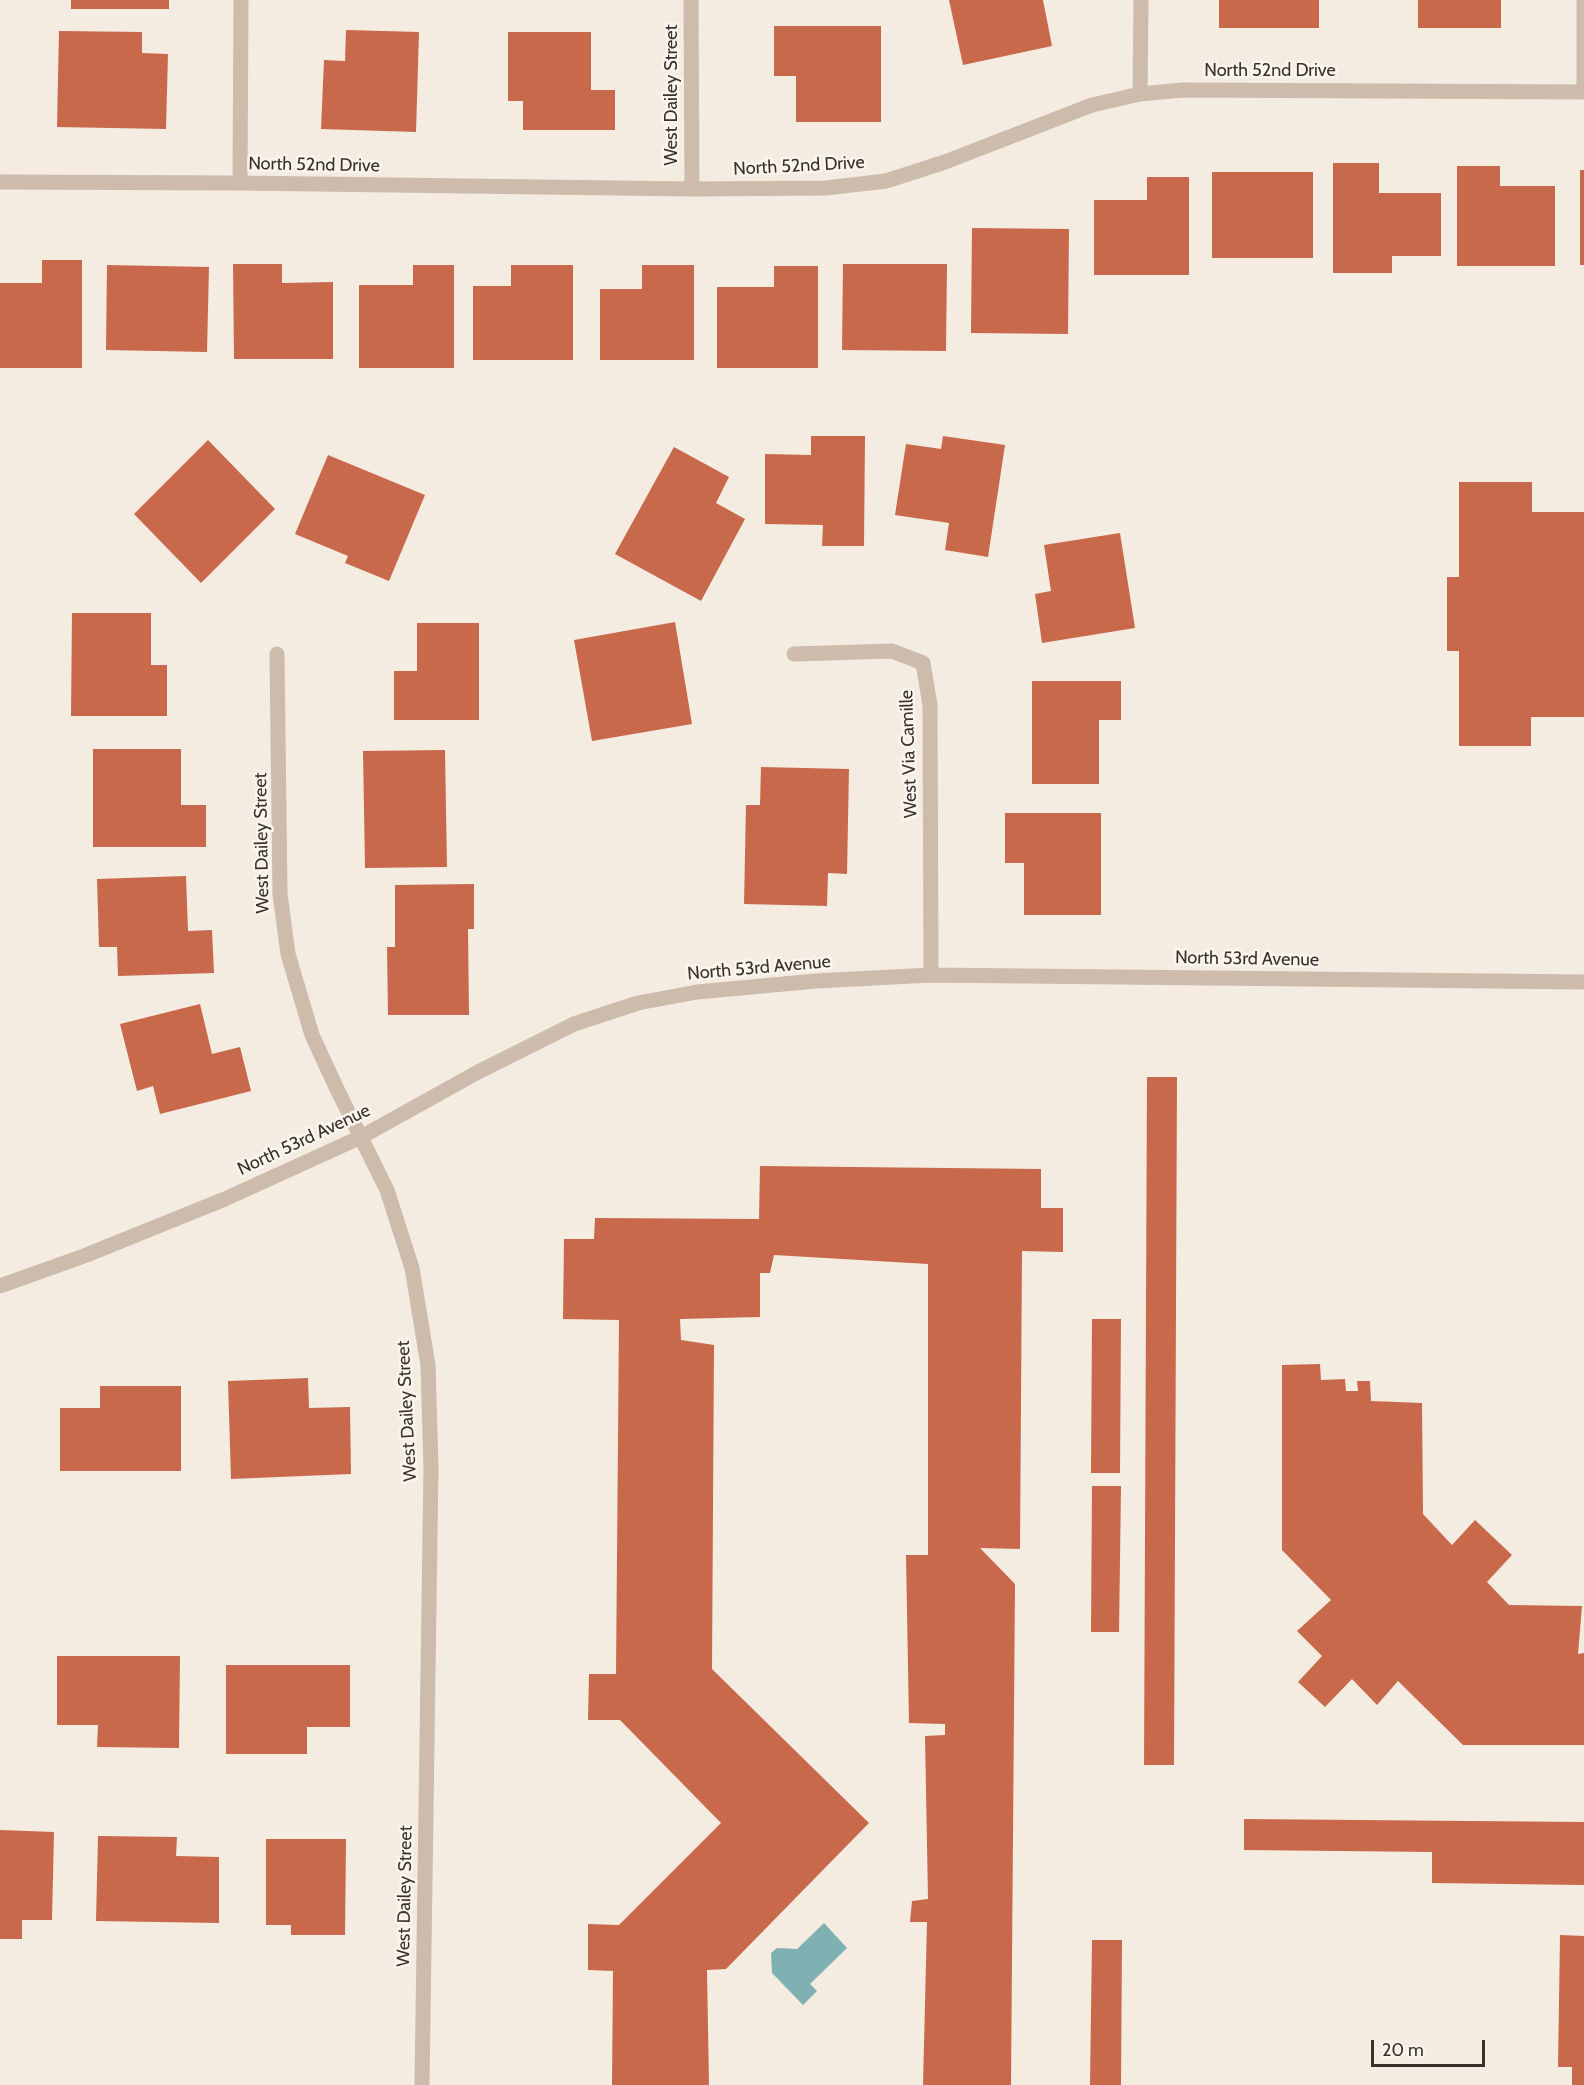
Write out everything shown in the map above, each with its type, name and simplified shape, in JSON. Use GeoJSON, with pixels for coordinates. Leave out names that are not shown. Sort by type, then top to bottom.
{"type":"FeatureCollection","features":[{"type":"Feature","properties":{"kind":"street"},"geometry":{"type":"LineString","coordinates":[[240,183],[241,0]]}},
{"type":"Feature","properties":{"kind":"street","name":"West Dailey Street"},"geometry":{"type":"LineString","coordinates":[[691,0],[692,189]]}},
{"type":"Feature","properties":{"kind":"street"},"geometry":{"type":"LineString","coordinates":[[1140,93],[1141,0]]}},
{"type":"Feature","properties":{"kind":"street"},"geometry":{"type":"LineString","coordinates":[[1584,0],[1584,92]]}},
{"type":"Feature","properties":{"kind":"street","name":"North 52nd Drive"},"geometry":{"type":"LineString","coordinates":[[0,182],[692,189],[826,188],[886,181],[945,162],[1092,105],[1140,93],[1183,90],[1584,92]]}},
{"type":"Feature","properties":{"kind":"street","name":"West Via Camille"},"geometry":{"type":"LineString","coordinates":[[794,654],[892,651],[923,663],[930,705],[931,975]]}},
{"type":"Feature","properties":{"kind":"street","name":"West Dailey Street"},"geometry":{"type":"LineString","coordinates":[[277,654],[280,732],[280,894],[288,954],[312,1035],[387,1190],[412,1268],[428,1365],[431,1489],[422,2085]]}},
{"type":"Feature","properties":{"kind":"street","name":"North 53rd Avenue"},"geometry":{"type":"LineString","coordinates":[[0,1286],[84,1256],[214,1203],[361,1137],[478,1072],[574,1024],[638,1003],[697,992],[816,981],[931,975],[1584,982]]}},
{"type":"Feature","properties":{"kind":"water"},"geometry":{"type":"Polygon","coordinates":[[[824,1923],[847,1948],[810,1984],[817,1991],[803,2005],[772,1973],[771,1953],[777,1948],[797,1949],[824,1923]]]}},
{"type":"Feature","properties":{"kind":"building"},"geometry":{"type":"Polygon","coordinates":[[[71,0],[169,0],[169,9],[71,9],[71,0]]]}},
{"type":"Feature","properties":{"kind":"building"},"geometry":{"type":"Polygon","coordinates":[[[949,0],[1043,0],[1052,46],[963,65],[949,0]]]}},
{"type":"Feature","properties":{"kind":"building"},"geometry":{"type":"Polygon","coordinates":[[[1219,0],[1319,0],[1319,28],[1219,28],[1219,0]]]}},
{"type":"Feature","properties":{"kind":"building"},"geometry":{"type":"Polygon","coordinates":[[[1418,0],[1501,0],[1501,28],[1418,28],[1418,0]]]}},
{"type":"Feature","properties":{"kind":"building"},"geometry":{"type":"Polygon","coordinates":[[[774,26],[881,26],[881,122],[796,122],[796,76],[774,76],[774,26]]]}},
{"type":"Feature","properties":{"kind":"building"},"geometry":{"type":"Polygon","coordinates":[[[346,30],[419,32],[416,132],[321,129],[324,60],[345,61],[346,30]]]}},
{"type":"Feature","properties":{"kind":"building"},"geometry":{"type":"Polygon","coordinates":[[[59,31],[142,32],[142,53],[168,54],[166,129],[57,127],[59,31]]]}},
{"type":"Feature","properties":{"kind":"building"},"geometry":{"type":"Polygon","coordinates":[[[508,32],[591,32],[591,90],[615,90],[615,130],[523,130],[523,101],[508,101],[508,32]]]}},
{"type":"Feature","properties":{"kind":"building"},"geometry":{"type":"Polygon","coordinates":[[[1333,163],[1379,163],[1379,193],[1441,193],[1441,256],[1392,256],[1392,273],[1333,273],[1333,163]]]}},
{"type":"Feature","properties":{"kind":"building"},"geometry":{"type":"Polygon","coordinates":[[[1457,166],[1500,166],[1500,186],[1555,186],[1555,266],[1457,266],[1457,166]]]}},
{"type":"Feature","properties":{"kind":"building"},"geometry":{"type":"Polygon","coordinates":[[[1580,170],[1584,170],[1584,265],[1580,265],[1580,170]]]}},
{"type":"Feature","properties":{"kind":"building"},"geometry":{"type":"Polygon","coordinates":[[[1212,172],[1313,172],[1313,258],[1212,258],[1212,172]]]}},
{"type":"Feature","properties":{"kind":"building"},"geometry":{"type":"Polygon","coordinates":[[[1147,177],[1189,177],[1189,275],[1094,275],[1094,200],[1147,200],[1147,177]]]}},
{"type":"Feature","properties":{"kind":"building"},"geometry":{"type":"Polygon","coordinates":[[[972,228],[1069,229],[1068,334],[971,333],[972,228]]]}},
{"type":"Feature","properties":{"kind":"building"},"geometry":{"type":"Polygon","coordinates":[[[42,260],[82,260],[82,368],[0,368],[0,283],[42,283],[42,260]]]}},
{"type":"Feature","properties":{"kind":"building"},"geometry":{"type":"Polygon","coordinates":[[[233,264],[282,264],[282,283],[333,282],[333,359],[234,359],[233,264]]]}},
{"type":"Feature","properties":{"kind":"building"},"geometry":{"type":"Polygon","coordinates":[[[843,264],[947,264],[946,351],[842,350],[843,264]]]}},
{"type":"Feature","properties":{"kind":"building"},"geometry":{"type":"Polygon","coordinates":[[[107,265],[209,267],[207,352],[106,350],[107,265]]]}},
{"type":"Feature","properties":{"kind":"building"},"geometry":{"type":"Polygon","coordinates":[[[413,265],[454,265],[454,368],[359,368],[359,285],[413,285],[413,265]]]}},
{"type":"Feature","properties":{"kind":"building"},"geometry":{"type":"Polygon","coordinates":[[[511,265],[573,265],[573,360],[473,360],[473,286],[511,286],[511,265]]]}},
{"type":"Feature","properties":{"kind":"building"},"geometry":{"type":"Polygon","coordinates":[[[642,265],[694,265],[694,360],[600,360],[600,289],[642,289],[642,265]]]}},
{"type":"Feature","properties":{"kind":"building"},"geometry":{"type":"Polygon","coordinates":[[[774,266],[818,266],[818,368],[717,368],[717,287],[774,287],[774,266]]]}},
{"type":"Feature","properties":{"kind":"building"},"geometry":{"type":"Polygon","coordinates":[[[811,436],[865,436],[864,546],[822,546],[823,525],[765,524],[765,454],[811,455],[811,436]]]}},
{"type":"Feature","properties":{"kind":"building"},"geometry":{"type":"Polygon","coordinates":[[[943,436],[1005,445],[988,557],[945,550],[949,523],[895,515],[906,444],[941,449],[943,436]]]}},
{"type":"Feature","properties":{"kind":"building"},"geometry":{"type":"Polygon","coordinates":[[[208,440],[275,509],[201,583],[134,514],[208,440]]]}},
{"type":"Feature","properties":{"kind":"building"},"geometry":{"type":"Polygon","coordinates":[[[674,447],[729,477],[716,503],[745,519],[701,601],[615,554],[674,447]]]}},
{"type":"Feature","properties":{"kind":"building"},"geometry":{"type":"Polygon","coordinates":[[[328,455],[425,495],[389,581],[345,563],[348,556],[295,534],[328,455]]]}},
{"type":"Feature","properties":{"kind":"building"},"geometry":{"type":"Polygon","coordinates":[[[1459,482],[1532,482],[1532,512],[1584,512],[1584,717],[1531,717],[1531,746],[1459,746],[1459,651],[1447,651],[1447,577],[1459,577],[1459,482]]]}},
{"type":"Feature","properties":{"kind":"building"},"geometry":{"type":"Polygon","coordinates":[[[1120,533],[1135,628],[1042,643],[1035,594],[1051,591],[1044,545],[1120,533]]]}},
{"type":"Feature","properties":{"kind":"building"},"geometry":{"type":"Polygon","coordinates":[[[72,613],[151,613],[151,665],[167,665],[167,716],[71,716],[72,613]]]}},
{"type":"Feature","properties":{"kind":"building"},"geometry":{"type":"Polygon","coordinates":[[[675,622],[692,724],[592,741],[574,640],[675,622]]]}},
{"type":"Feature","properties":{"kind":"building"},"geometry":{"type":"Polygon","coordinates":[[[417,623],[479,623],[479,720],[394,720],[394,671],[417,671],[417,623]]]}},
{"type":"Feature","properties":{"kind":"building"},"geometry":{"type":"Polygon","coordinates":[[[1032,681],[1121,681],[1121,720],[1099,720],[1099,784],[1032,784],[1032,681]]]}},
{"type":"Feature","properties":{"kind":"building"},"geometry":{"type":"Polygon","coordinates":[[[93,749],[181,749],[181,805],[206,805],[206,847],[93,847],[93,749]]]}},
{"type":"Feature","properties":{"kind":"building"},"geometry":{"type":"Polygon","coordinates":[[[445,750],[447,867],[365,868],[363,751],[445,750]]]}},
{"type":"Feature","properties":{"kind":"building"},"geometry":{"type":"Polygon","coordinates":[[[761,767],[849,769],[847,874],[828,873],[827,906],[744,904],[746,805],[760,805],[761,767]]]}},
{"type":"Feature","properties":{"kind":"building"},"geometry":{"type":"Polygon","coordinates":[[[1005,813],[1101,813],[1101,915],[1024,915],[1024,863],[1005,863],[1005,813]]]}},
{"type":"Feature","properties":{"kind":"building"},"geometry":{"type":"Polygon","coordinates":[[[186,876],[188,931],[212,930],[214,973],[118,976],[117,947],[99,947],[97,879],[186,876]]]}},
{"type":"Feature","properties":{"kind":"building"},"geometry":{"type":"Polygon","coordinates":[[[474,884],[474,929],[468,929],[469,1015],[388,1015],[387,947],[395,947],[395,885],[474,884]]]}},
{"type":"Feature","properties":{"kind":"building"},"geometry":{"type":"Polygon","coordinates":[[[200,1004],[212,1054],[240,1047],[251,1091],[160,1114],[153,1086],[137,1091],[120,1024],[200,1004]]]}},
{"type":"Feature","properties":{"kind":"building"},"geometry":{"type":"Polygon","coordinates":[[[1147,1077],[1177,1077],[1174,1765],[1144,1765],[1147,1077]]]}},
{"type":"Feature","properties":{"kind":"building"},"geometry":{"type":"Polygon","coordinates":[[[760,1166],[1041,1169],[1041,1208],[1063,1208],[1063,1252],[1022,1251],[1020,1549],[980,1548],[1015,1584],[1011,2085],[923,2085],[927,1922],[910,1922],[912,1901],[928,1899],[925,1736],[945,1735],[945,1724],[909,1723],[906,1555],[928,1555],[928,1264],[774,1255],[770,1273],[760,1273],[760,1317],[680,1319],[681,1340],[714,1345],[712,1669],[869,1823],[726,1969],[707,1970],[709,2085],[612,2085],[613,1971],[588,1970],[588,1924],[619,1925],[721,1823],[620,1720],[588,1720],[589,1674],[616,1674],[619,1320],[563,1319],[564,1239],[594,1239],[595,1218],[759,1219],[760,1166]]]}},
{"type":"Feature","properties":{"kind":"building"},"geometry":{"type":"Polygon","coordinates":[[[1092,1319],[1121,1319],[1120,1473],[1091,1473],[1092,1319]]]}},
{"type":"Feature","properties":{"kind":"building"},"geometry":{"type":"Polygon","coordinates":[[[1320,1364],[1321,1380],[1345,1379],[1346,1391],[1358,1391],[1357,1381],[1370,1381],[1371,1401],[1422,1403],[1423,1514],[1452,1545],[1475,1520],[1512,1555],[1487,1582],[1509,1605],[1582,1606],[1578,1654],[1584,1653],[1584,1745],[1463,1745],[1398,1681],[1377,1705],[1352,1679],[1325,1707],[1298,1682],[1322,1656],[1297,1631],[1331,1600],[1282,1550],[1282,1365],[1320,1364]]]}},
{"type":"Feature","properties":{"kind":"building"},"geometry":{"type":"Polygon","coordinates":[[[308,1378],[309,1408],[350,1407],[351,1474],[231,1479],[228,1381],[308,1378]]]}},
{"type":"Feature","properties":{"kind":"building"},"geometry":{"type":"Polygon","coordinates":[[[100,1386],[181,1386],[181,1471],[60,1471],[60,1408],[100,1408],[100,1386]]]}},
{"type":"Feature","properties":{"kind":"building"},"geometry":{"type":"Polygon","coordinates":[[[1092,1486],[1121,1486],[1119,1632],[1091,1632],[1092,1486]]]}},
{"type":"Feature","properties":{"kind":"building"},"geometry":{"type":"Polygon","coordinates":[[[57,1656],[180,1656],[179,1748],[97,1747],[98,1725],[57,1725],[57,1656]]]}},
{"type":"Feature","properties":{"kind":"building"},"geometry":{"type":"Polygon","coordinates":[[[226,1665],[350,1665],[350,1727],[307,1727],[307,1754],[226,1754],[226,1665]]]}},
{"type":"Feature","properties":{"kind":"building"},"geometry":{"type":"Polygon","coordinates":[[[1244,1819],[1584,1822],[1584,1885],[1432,1883],[1432,1852],[1244,1850],[1244,1819]]]}},
{"type":"Feature","properties":{"kind":"building"},"geometry":{"type":"Polygon","coordinates":[[[0,1830],[54,1832],[52,1920],[22,1920],[22,1939],[0,1939],[0,1830]]]}},
{"type":"Feature","properties":{"kind":"building"},"geometry":{"type":"Polygon","coordinates":[[[98,1836],[177,1837],[176,1856],[219,1857],[219,1923],[96,1921],[98,1836]]]}},
{"type":"Feature","properties":{"kind":"building"},"geometry":{"type":"Polygon","coordinates":[[[266,1839],[346,1839],[345,1935],[291,1935],[291,1925],[266,1925],[266,1839]]]}},
{"type":"Feature","properties":{"kind":"building"},"geometry":{"type":"Polygon","coordinates":[[[1560,1935],[1584,1936],[1584,2085],[1572,2085],[1572,2067],[1558,2067],[1560,1935]]]}},
{"type":"Feature","properties":{"kind":"building"},"geometry":{"type":"Polygon","coordinates":[[[1092,1940],[1122,1940],[1121,2085],[1090,2085],[1092,1940]]]}}]}
